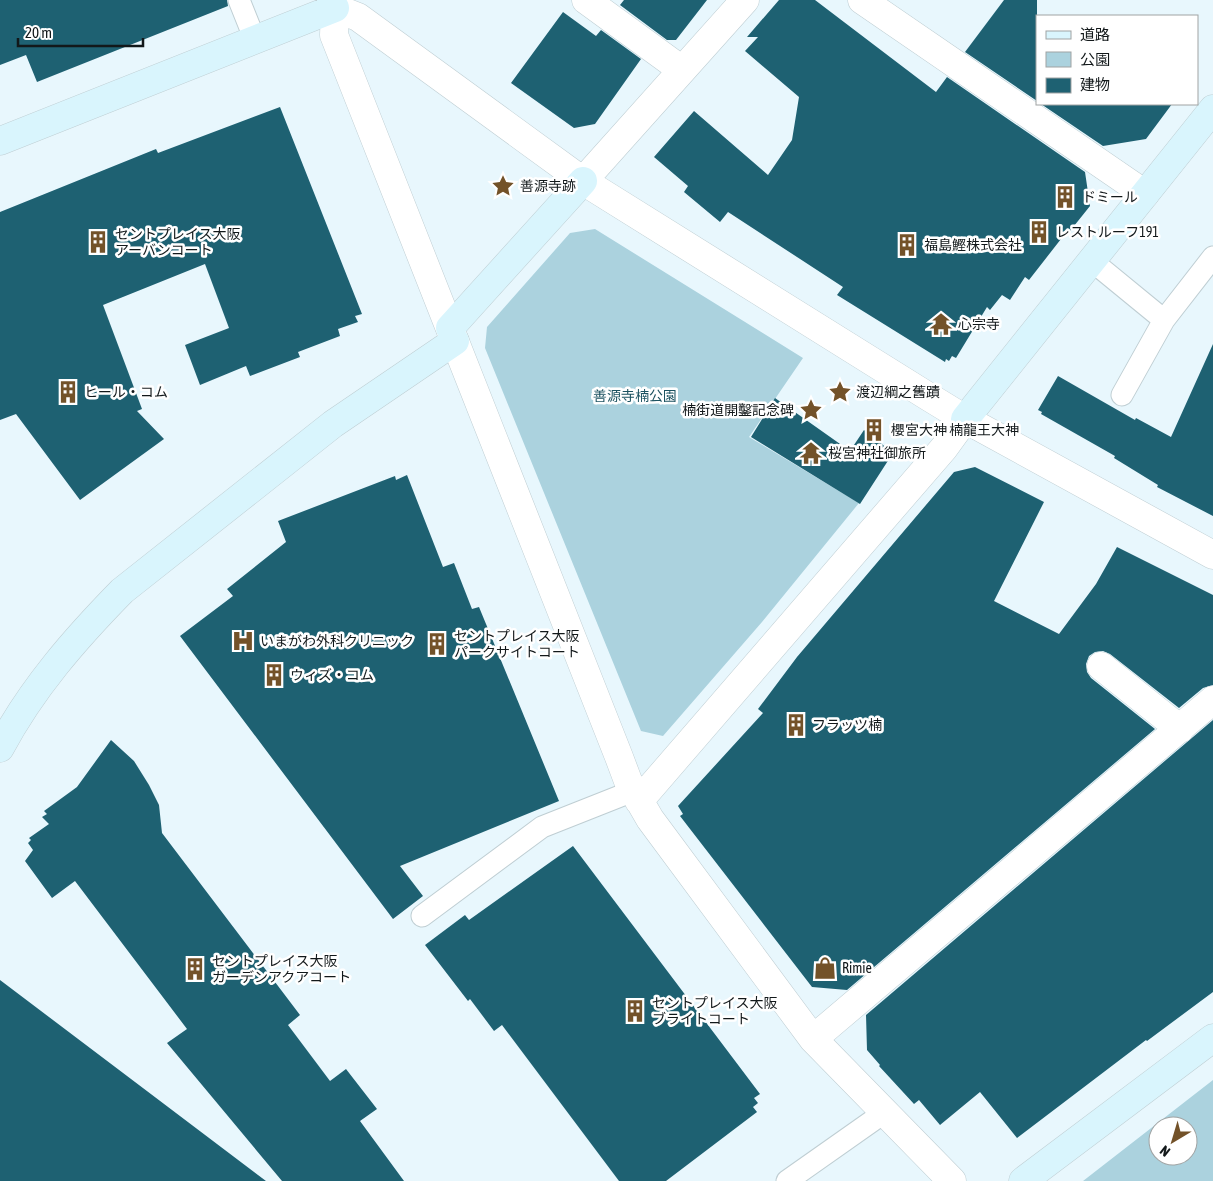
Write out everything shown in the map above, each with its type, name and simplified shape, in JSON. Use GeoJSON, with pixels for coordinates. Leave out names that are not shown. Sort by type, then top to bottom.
{"type":"FeatureCollection","features":[{"type":"Feature","properties":{"kind":"street"},"geometry":{"type":"LineString","coordinates":[[586,0],[682,70]]}},
{"type":"Feature","properties":{"kind":"street"},"geometry":{"type":"LineString","coordinates":[[0,748],[16,718],[58,660],[93,620],[122,591],[333,424],[452,335],[583,181],[744,0]]}},
{"type":"Feature","properties":{"kind":"street"},"geometry":{"type":"LineString","coordinates":[[862,0],[1145,194]]}},
{"type":"Feature","properties":{"kind":"street"},"geometry":{"type":"LineString","coordinates":[[0,142],[255,40],[333,4]]}},
{"type":"Feature","properties":{"kind":"street"},"geometry":{"type":"LineString","coordinates":[[333,4],[358,17],[583,181],[965,419],[1213,555]]}},
{"type":"Feature","properties":{"kind":"street"},"geometry":{"type":"LineString","coordinates":[[333,4],[334,35],[636,796],[650,820],[814,1039],[952,1181]]}},
{"type":"Feature","properties":{"kind":"street"},"geometry":{"type":"LineString","coordinates":[[636,796],[944,448],[965,419],[1213,109]]}},
{"type":"Feature","properties":{"kind":"street"},"geometry":{"type":"LineString","coordinates":[[1101,666],[1180,729]]}},
{"type":"Feature","properties":{"kind":"street"},"geometry":{"type":"LineString","coordinates":[[814,1039],[1213,700]]}},
{"type":"Feature","properties":{"kind":"street"},"geometry":{"type":"LineString","coordinates":[[1023,1181],[1213,1038]]}},
{"type":"Feature","properties":{"kind":"lane"},"geometry":{"type":"LineString","coordinates":[[239,0],[255,40]]}},
{"type":"Feature","properties":{"kind":"lane"},"geometry":{"type":"LineString","coordinates":[[1122,395],[1164,320],[1213,257]]}},
{"type":"Feature","properties":{"kind":"lane"},"geometry":{"type":"LineString","coordinates":[[1092,261],[1164,320]]}},
{"type":"Feature","properties":{"kind":"lane"},"geometry":{"type":"LineString","coordinates":[[422,916],[542,827],[636,796]]}},
{"type":"Feature","properties":{"kind":"lane"},"geometry":{"type":"LineString","coordinates":[[787,1181],[884,1112]]}},
{"type":"Feature","properties":{"kind":"green space","name":"善源寺楠公園"},"geometry":{"type":"Polygon","coordinates":[[[595,229],[803,358],[749,437],[859,503],[762,622],[663,736],[641,731],[485,348],[487,327],[570,233],[595,229]]]}},
{"type":"Feature","properties":{"kind":"green space"},"geometry":{"type":"Polygon","coordinates":[[[1213,1080],[1213,1181],[1083,1181],[1148,1130],[1148,1166],[1198,1166],[1198,1116],[1167,1116],[1213,1080]]]}},
{"type":"Feature","properties":{"kind":"building"},"geometry":{"type":"Polygon","coordinates":[[[0,0],[227,0],[228,6],[37,82],[26,55],[0,65],[0,0]]]}},
{"type":"Feature","properties":{"kind":"building"},"geometry":{"type":"Polygon","coordinates":[[[624,0],[707,0],[676,40],[667,40],[620,5],[624,0]]]}},
{"type":"Feature","properties":{"kind":"building"},"geometry":{"type":"Polygon","coordinates":[[[779,0],[815,0],[936,92],[947,77],[1085,172],[1090,206],[1070,231],[1068,230],[1029,280],[1025,277],[1010,300],[1002,295],[990,310],[987,307],[956,358],[952,356],[949,361],[946,359],[945,362],[837,295],[843,287],[728,212],[720,222],[684,192],[688,186],[654,157],[694,111],[768,175],[792,140],[799,97],[745,51],[758,37],[747,37],[779,0]]]}},
{"type":"Feature","properties":{"kind":"building"},"geometry":{"type":"Polygon","coordinates":[[[1004,0],[1037,0],[1036,100],[965,52],[1004,0]]]}},
{"type":"Feature","properties":{"kind":"building"},"geometry":{"type":"Polygon","coordinates":[[[563,12],[596,36],[601,30],[641,59],[595,124],[574,128],[511,83],[563,12]]]}},
{"type":"Feature","properties":{"kind":"building"},"geometry":{"type":"Polygon","coordinates":[[[1042,105],[1171,105],[1146,139],[1103,146],[1042,105]]]}},
{"type":"Feature","properties":{"kind":"building","name":"セントプレイス大阪 アーバンコート"},"geometry":{"type":"Polygon","coordinates":[[[280,107],[362,314],[355,316],[358,322],[338,329],[340,336],[298,352],[300,357],[250,376],[246,366],[200,385],[185,345],[229,328],[205,264],[103,305],[142,409],[137,411],[164,439],[80,500],[16,414],[0,420],[0,212],[156,149],[158,153],[280,107]]]}},
{"type":"Feature","properties":{"kind":"building"},"geometry":{"type":"Polygon","coordinates":[[[1213,344],[1213,516],[1157,487],[1158,485],[1114,458],[1115,456],[1041,414],[1042,412],[1038,410],[1058,376],[1135,420],[1136,418],[1171,437],[1213,344]]]}},
{"type":"Feature","properties":{"kind":"building","name":"桜宮神社御旅所"},"geometry":{"type":"Polygon","coordinates":[[[775,398],[850,451],[864,430],[893,453],[860,504],[751,437],[775,398]]]}},
{"type":"Feature","properties":{"kind":"building"},"geometry":{"type":"Polygon","coordinates":[[[975,467],[1044,502],[994,601],[1059,634],[1096,584],[1117,547],[1213,595],[1213,685],[1203,688],[1179,708],[1110,654],[1103,651],[1095,652],[1089,656],[1086,664],[1087,672],[1091,678],[1155,729],[847,990],[812,987],[680,816],[683,814],[678,806],[763,713],[758,709],[797,657],[954,472],[975,467]]]}},
{"type":"Feature","properties":{"kind":"building"},"geometry":{"type":"Polygon","coordinates":[[[407,475],[443,567],[454,563],[472,609],[479,607],[559,801],[400,866],[423,896],[393,919],[180,636],[233,596],[227,589],[286,542],[278,521],[395,476],[396,480],[407,475]]]}},
{"type":"Feature","properties":{"kind":"building"},"geometry":{"type":"Polygon","coordinates":[[[1213,720],[1213,992],[1146,1040],[1017,1138],[980,1092],[940,1125],[919,1100],[914,1104],[867,1050],[866,1015],[1213,720]]]}},
{"type":"Feature","properties":{"kind":"building","name":"セントプレイス大阪 ガーデンアクアコート"},"geometry":{"type":"Polygon","coordinates":[[[111,740],[134,761],[149,785],[159,805],[162,833],[300,1015],[288,1025],[330,1081],[346,1069],[377,1109],[360,1121],[404,1181],[282,1181],[167,1043],[187,1029],[75,881],[52,898],[25,861],[33,850],[28,843],[31,840],[29,838],[49,824],[42,817],[47,814],[44,811],[77,787],[111,740]]]}},
{"type":"Feature","properties":{"kind":"building","name":"セントプレイス大阪 ブライトコート"},"geometry":{"type":"Polygon","coordinates":[[[573,846],[760,1094],[754,1098],[758,1103],[753,1107],[757,1112],[666,1181],[619,1181],[502,1025],[494,1031],[470,999],[468,1001],[425,945],[465,915],[469,920],[573,846]]]}},
{"type":"Feature","properties":{"kind":"building"},"geometry":{"type":"Polygon","coordinates":[[[0,980],[135,1082],[266,1181],[0,1181],[0,980]]]}},
{"type":"Feature","properties":{"kind":"place","name":"善源寺跡"},"geometry":{"type":"Point","coordinates":[503,186]}},
{"type":"Feature","properties":{"kind":"place","name":"ドミール"},"geometry":{"type":"Point","coordinates":[1065,197]}},
{"type":"Feature","properties":{"kind":"place","name":"レストルーフ191"},"geometry":{"type":"Point","coordinates":[1039,232]}},
{"type":"Feature","properties":{"kind":"place","name":"セントプレイス大阪 アーバンコート"},"geometry":{"type":"Point","coordinates":[98,242]}},
{"type":"Feature","properties":{"kind":"place","name":"福島鰹株式会社"},"geometry":{"type":"Point","coordinates":[907,245]}},
{"type":"Feature","properties":{"kind":"place","name":"心宗寺"},"geometry":{"type":"Point","coordinates":[941,324]}},
{"type":"Feature","properties":{"kind":"place","name":"ヒール・コム"},"geometry":{"type":"Point","coordinates":[68,392]}},
{"type":"Feature","properties":{"kind":"place","name":"渡辺綱之舊蹟"},"geometry":{"type":"Point","coordinates":[840,392]}},
{"type":"Feature","properties":{"kind":"place","name":"楠街道開鑿記念碑"},"geometry":{"type":"Point","coordinates":[811,410]}},
{"type":"Feature","properties":{"kind":"place","name":"櫻宮大神 楠龍王大神"},"geometry":{"type":"Point","coordinates":[874,430]}},
{"type":"Feature","properties":{"kind":"place","name":"桜宮神社御旅所"},"geometry":{"type":"Point","coordinates":[811,453]}},
{"type":"Feature","properties":{"kind":"place","name":"いまがわ外科クリニック"},"geometry":{"type":"Point","coordinates":[243,641]}},
{"type":"Feature","properties":{"kind":"place","name":"セントプレイス大阪 パークサイトコート"},"geometry":{"type":"Point","coordinates":[437,644]}},
{"type":"Feature","properties":{"kind":"place","name":"ウィズ・コム"},"geometry":{"type":"Point","coordinates":[274,675]}},
{"type":"Feature","properties":{"kind":"place","name":"フラッツ楠"},"geometry":{"type":"Point","coordinates":[796,725]}},
{"type":"Feature","properties":{"kind":"place","name":"Rimie"},"geometry":{"type":"Point","coordinates":[825,968]}},
{"type":"Feature","properties":{"kind":"place","name":"セントプレイス大阪 ガーデンアクアコート"},"geometry":{"type":"Point","coordinates":[195,969]}},
{"type":"Feature","properties":{"kind":"place","name":"セントプレイス大阪 ブライトコート"},"geometry":{"type":"Point","coordinates":[635,1011]}}]}
